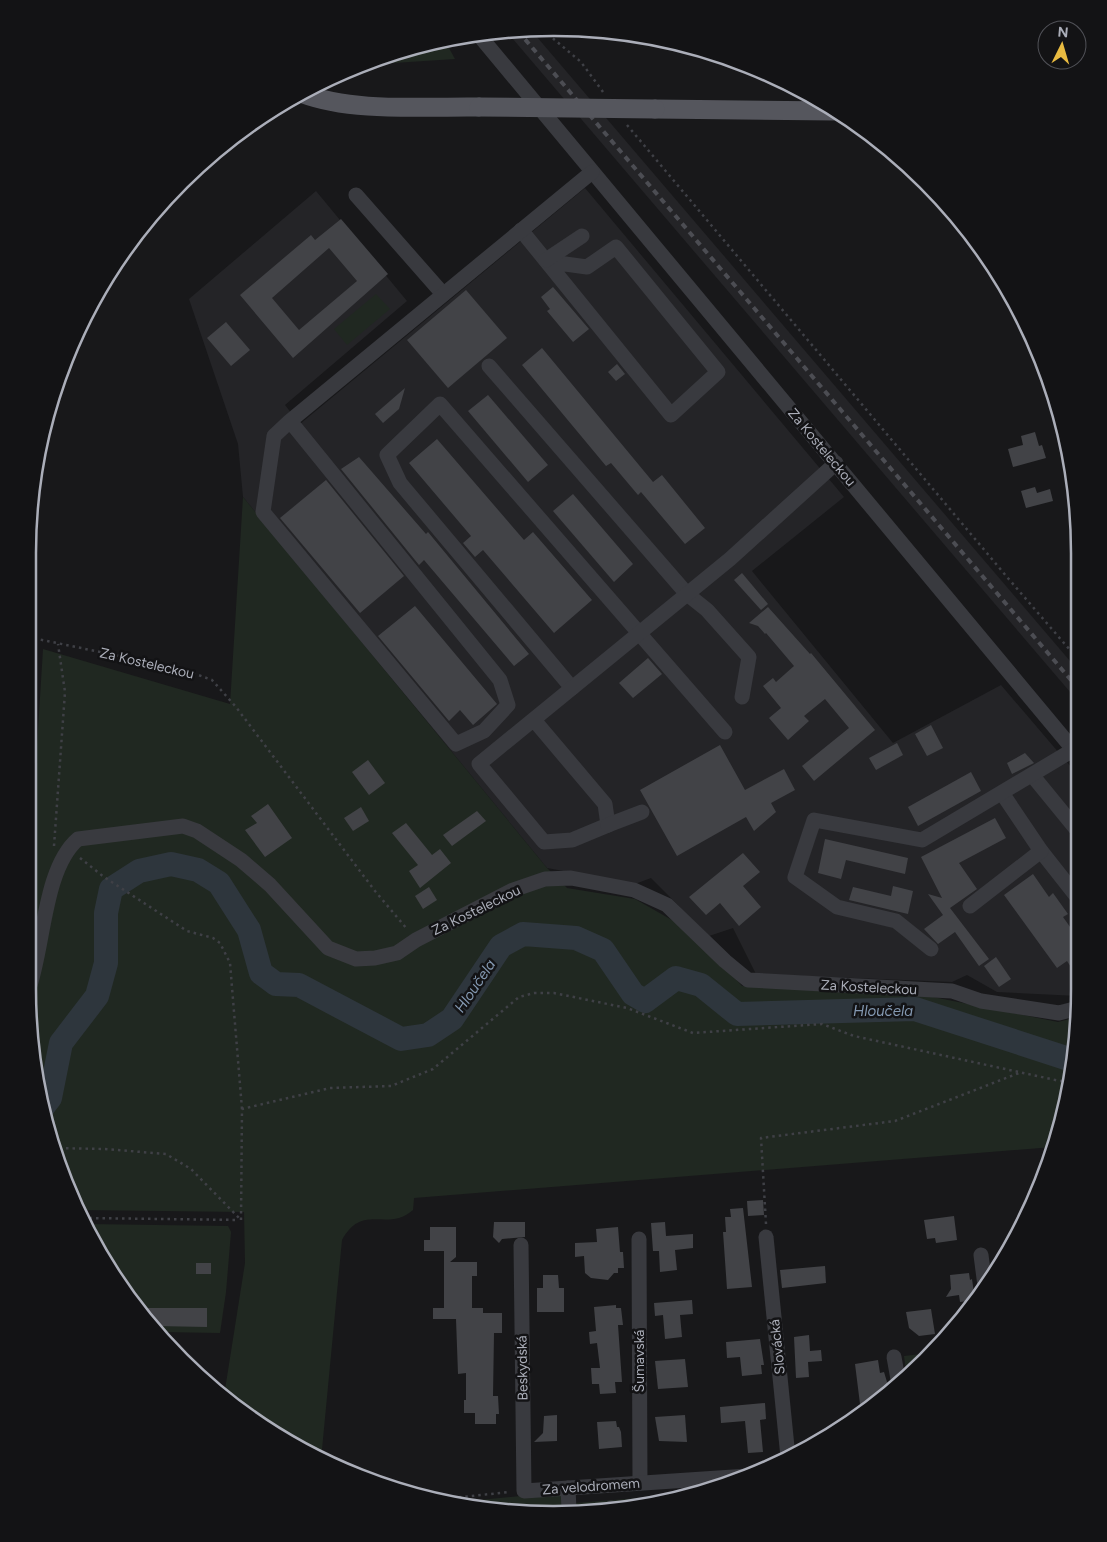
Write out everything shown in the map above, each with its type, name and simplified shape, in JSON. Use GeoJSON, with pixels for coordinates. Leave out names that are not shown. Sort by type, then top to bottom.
{"type":"FeatureCollection","features":[{"type":"Feature","properties":{"kind":"main road"},"geometry":{"type":"LineString","coordinates":[[313,96],[328,101],[356,104],[820,111]]}},
{"type":"Feature","properties":{"kind":"street","name":"Za Kosteleckou"},"geometry":{"type":"LineString","coordinates":[[484,41],[1071,747]]}},
{"type":"Feature","properties":{"kind":"street"},"geometry":{"type":"LineString","coordinates":[[290,421],[500,680],[508,705],[484,732],[456,744],[263,512],[274,436],[290,421],[592,172]]}},
{"type":"Feature","properties":{"kind":"street"},"geometry":{"type":"LineString","coordinates":[[356,195],[443,294]]}},
{"type":"Feature","properties":{"kind":"street"},"geometry":{"type":"LineString","coordinates":[[521,230],[671,414],[718,372],[616,247],[587,267],[549,263]]}},
{"type":"Feature","properties":{"kind":"street"},"geometry":{"type":"LineString","coordinates":[[549,263],[582,236]]}},
{"type":"Feature","properties":{"kind":"street"},"geometry":{"type":"LineString","coordinates":[[489,366],[687,594],[707,610],[749,657],[742,697]]}},
{"type":"Feature","properties":{"kind":"street"},"geometry":{"type":"LineString","coordinates":[[572,688],[400,483],[387,455],[440,404],[725,732]]}},
{"type":"Feature","properties":{"kind":"street"},"geometry":{"type":"LineString","coordinates":[[642,812],[572,840],[544,842],[479,764],[687,594],[836,463]]}},
{"type":"Feature","properties":{"kind":"street"},"geometry":{"type":"LineString","coordinates":[[534,720],[606,804],[608,826]]}},
{"type":"Feature","properties":{"kind":"street"},"geometry":{"type":"LineString","coordinates":[[931,949],[896,920],[837,907],[795,877],[814,820],[922,840],[1071,754]]}},
{"type":"Feature","properties":{"kind":"street"},"geometry":{"type":"LineString","coordinates":[[1032,775],[1071,823]]}},
{"type":"Feature","properties":{"kind":"street"},"geometry":{"type":"LineString","coordinates":[[1002,793],[1041,851],[1071,889]]}},
{"type":"Feature","properties":{"kind":"street"},"geometry":{"type":"LineString","coordinates":[[36,959],[57,874],[67,848],[78,839],[183,826],[197,831],[241,860],[270,884],[328,948],[337,953],[356,959],[375,958],[397,953],[416,940]]}},
{"type":"Feature","properties":{"kind":"street"},"geometry":{"type":"LineString","coordinates":[[970,906],[1041,851]]}},
{"type":"Feature","properties":{"kind":"street","name":"Za Kosteleckou"},"geometry":{"type":"LineString","coordinates":[[416,940],[513,890],[545,879],[571,878],[634,890],[667,905],[724,961],[748,980],[952,991],[982,1001],[1059,1013],[1070,1010]]}},
{"type":"Feature","properties":{"kind":"street","name":"Slovácká"},"geometry":{"type":"LineString","coordinates":[[766,1237],[787,1449]]}},
{"type":"Feature","properties":{"kind":"street","name":"Šumavská"},"geometry":{"type":"LineString","coordinates":[[639,1239],[640,1483]]}},
{"type":"Feature","properties":{"kind":"street","name":"Beskydská"},"geometry":{"type":"LineString","coordinates":[[521,1245],[524,1491]]}},
{"type":"Feature","properties":{"kind":"street"},"geometry":{"type":"LineString","coordinates":[[981,1255],[984,1276]]}},
{"type":"Feature","properties":{"kind":"street"},"geometry":{"type":"LineString","coordinates":[[894,1357],[897,1375]]}},
{"type":"Feature","properties":{"kind":"street","name":"Za velodromem"},"geometry":{"type":"LineString","coordinates":[[524,1491],[721,1478]]}},
{"type":"Feature","properties":{"kind":"street"},"geometry":{"type":"LineString","coordinates":[[568,1488],[569,1506]]}},
{"type":"Feature","properties":{"kind":"path"},"geometry":{"type":"LineString","coordinates":[[550,36],[581,62],[605,96]]}},
{"type":"Feature","properties":{"kind":"path"},"geometry":{"type":"LineString","coordinates":[[627,124],[1007,577],[1071,650]]}},
{"type":"Feature","properties":{"kind":"path","name":"Za Kosteleckou"},"geometry":{"type":"LineString","coordinates":[[36,639],[182,669],[212,680],[236,707],[376,891],[416,940]]}},
{"type":"Feature","properties":{"kind":"path"},"geometry":{"type":"LineString","coordinates":[[57,874],[54,855],[65,692],[58,644]]}},
{"type":"Feature","properties":{"kind":"path"},"geometry":{"type":"LineString","coordinates":[[67,848],[104,877],[187,930],[213,938],[220,943],[227,954],[230,963],[242,1109],[241,1220]]}},
{"type":"Feature","properties":{"kind":"path"},"geometry":{"type":"LineString","coordinates":[[242,1109],[330,1088],[391,1086],[433,1069],[519,997],[534,993],[554,993],[627,1008],[693,1034],[822,1024],[854,1036],[1062,1081]]}},
{"type":"Feature","properties":{"kind":"path"},"geometry":{"type":"LineString","coordinates":[[766,1237],[761,1138],[895,1121],[1020,1072]]}},
{"type":"Feature","properties":{"kind":"path"},"geometry":{"type":"LineString","coordinates":[[62,1148],[105,1149],[166,1154],[191,1169],[241,1220]]}},
{"type":"Feature","properties":{"kind":"path"},"geometry":{"type":"LineString","coordinates":[[91,1218],[241,1220]]}},
{"type":"Feature","properties":{"kind":"path"},"geometry":{"type":"LineString","coordinates":[[461,1497],[524,1491]]}},
{"type":"Feature","properties":{"kind":"shaded area"},"geometry":{"type":"Polygon","coordinates":[[[537,37],[1071,662],[1071,693],[512,38],[537,37]]]}},
{"type":"Feature","properties":{"kind":"shaded area"},"geometry":{"type":"Polygon","coordinates":[[[448,47],[455,59],[389,63],[448,47]]]}},
{"type":"Feature","properties":{"kind":"shaded area"},"geometry":{"type":"Polygon","coordinates":[[[585,188],[844,497],[752,571],[893,743],[1001,685],[1071,767],[1071,996],[997,992],[967,975],[952,982],[756,974],[733,928],[709,936],[651,878],[635,884],[547,868],[243,497],[238,444],[189,299],[316,191],[407,301],[285,405],[300,424],[585,188]]]}},
{"type":"Feature","properties":{"kind":"shaded area"},"geometry":{"type":"Polygon","coordinates":[[[376,294],[390,309],[347,345],[334,329],[376,294]]]}},
{"type":"Feature","properties":{"kind":"shaded area"},"geometry":{"type":"Polygon","coordinates":[[[243,497],[547,868],[567,888],[635,899],[693,932],[742,986],[918,994],[1058,1022],[1070,1019],[1061,1089],[1045,1148],[414,1198],[413,1210],[403,1216],[394,1219],[367,1220],[358,1223],[350,1229],[342,1240],[322,1450],[295,1436],[266,1419],[225,1388],[245,1263],[244,1212],[87,1210],[64,1155],[54,1122],[46,1089],[37,1022],[36,762],[43,649],[230,704],[243,497]]]}},
{"type":"Feature","properties":{"kind":"shaded area"},"geometry":{"type":"Polygon","coordinates":[[[94,1224],[228,1226],[231,1232],[226,1292],[220,1333],[167,1332],[123,1276],[94,1224]]]}},
{"type":"Feature","properties":{"kind":"shaded area"},"geometry":{"type":"Polygon","coordinates":[[[919,1354],[906,1367],[904,1356],[919,1354]]]}},
{"type":"Feature","properties":{"kind":"shaded area"},"geometry":{"type":"Polygon","coordinates":[[[561,1492],[562,1506],[520,1505],[479,1500],[561,1492]]]}},
{"type":"Feature","properties":{"kind":"shaded area"},"geometry":{"type":"Polygon","coordinates":[[[643,1498],[587,1505],[575,1505],[575,1503],[643,1498]]]}},
{"type":"Feature","properties":{"kind":"building"},"geometry":{"type":"Polygon","coordinates":[[[341,219],[388,274],[293,358],[240,295],[311,235],[315,240],[341,219]],[[329,248],[272,298],[299,330],[357,281],[329,248]]]}},
{"type":"Feature","properties":{"kind":"building"},"geometry":{"type":"Polygon","coordinates":[[[553,287],[589,329],[573,342],[547,311],[550,309],[541,297],[553,287]]]}},
{"type":"Feature","properties":{"kind":"building"},"geometry":{"type":"Polygon","coordinates":[[[466,290],[507,338],[448,388],[407,340],[466,290]]]}},
{"type":"Feature","properties":{"kind":"building"},"geometry":{"type":"Polygon","coordinates":[[[226,322],[250,350],[231,366],[207,338],[226,322]]]}},
{"type":"Feature","properties":{"kind":"building"},"geometry":{"type":"Polygon","coordinates":[[[542,348],[653,482],[662,475],[705,528],[685,544],[641,492],[638,495],[611,463],[606,466],[522,365],[542,348]]]}},
{"type":"Feature","properties":{"kind":"building"},"geometry":{"type":"Polygon","coordinates":[[[617,364],[625,374],[616,381],[608,372],[617,364]]]}},
{"type":"Feature","properties":{"kind":"building"},"geometry":{"type":"Polygon","coordinates":[[[405,388],[399,409],[383,423],[375,414],[405,388]]]}},
{"type":"Feature","properties":{"kind":"building"},"geometry":{"type":"Polygon","coordinates":[[[488,395],[548,465],[528,482],[468,411],[488,395]]]}},
{"type":"Feature","properties":{"kind":"building"},"geometry":{"type":"Polygon","coordinates":[[[1035,432],[1039,446],[1042,445],[1046,458],[1013,467],[1008,449],[1023,445],[1021,436],[1035,432]]]}},
{"type":"Feature","properties":{"kind":"building"},"geometry":{"type":"Polygon","coordinates":[[[437,439],[524,540],[533,532],[592,600],[554,633],[483,550],[475,557],[463,543],[471,536],[409,463],[437,439]]]}},
{"type":"Feature","properties":{"kind":"building"},"geometry":{"type":"Polygon","coordinates":[[[359,457],[426,534],[428,532],[529,654],[514,666],[424,560],[419,565],[341,469],[359,457]]]}},
{"type":"Feature","properties":{"kind":"building"},"geometry":{"type":"Polygon","coordinates":[[[326,480],[404,576],[360,613],[280,518],[326,480]]]}},
{"type":"Feature","properties":{"kind":"building"},"geometry":{"type":"Polygon","coordinates":[[[1035,487],[1037,493],[1050,489],[1053,501],[1026,508],[1021,491],[1035,487]]]}},
{"type":"Feature","properties":{"kind":"building"},"geometry":{"type":"Polygon","coordinates":[[[573,494],[633,564],[614,582],[553,511],[573,494]]]}},
{"type":"Feature","properties":{"kind":"building"},"geometry":{"type":"Polygon","coordinates":[[[742,573],[768,604],[761,610],[734,580],[742,573]]]}},
{"type":"Feature","properties":{"kind":"building"},"geometry":{"type":"Polygon","coordinates":[[[415,606],[497,704],[473,725],[460,710],[449,721],[378,636],[415,606]]]}},
{"type":"Feature","properties":{"kind":"building"},"geometry":{"type":"Polygon","coordinates":[[[768,607],[811,653],[875,730],[814,781],[802,766],[849,728],[825,699],[804,716],[809,721],[788,740],[769,718],[781,708],[763,686],[773,678],[776,682],[794,666],[766,633],[758,626],[749,623],[768,607]]]}},
{"type":"Feature","properties":{"kind":"building"},"geometry":{"type":"Polygon","coordinates":[[[648,658],[662,674],[633,698],[619,683],[648,658]]]}},
{"type":"Feature","properties":{"kind":"building"},"geometry":{"type":"Polygon","coordinates":[[[931,725],[943,748],[927,756],[915,734],[931,725]]]}},
{"type":"Feature","properties":{"kind":"building"},"geometry":{"type":"Polygon","coordinates":[[[897,743],[903,755],[876,770],[869,758],[897,743]]]}},
{"type":"Feature","properties":{"kind":"building"},"geometry":{"type":"Polygon","coordinates":[[[720,745],[745,790],[784,769],[795,790],[771,803],[776,812],[754,831],[746,817],[677,856],[640,790],[720,745]]]}},
{"type":"Feature","properties":{"kind":"building"},"geometry":{"type":"Polygon","coordinates":[[[1025,753],[1034,763],[1012,774],[1007,763],[1025,753]]]}},
{"type":"Feature","properties":{"kind":"building"},"geometry":{"type":"Polygon","coordinates":[[[368,760],[385,783],[369,795],[352,772],[368,760]]]}},
{"type":"Feature","properties":{"kind":"building"},"geometry":{"type":"Polygon","coordinates":[[[971,772],[981,791],[918,826],[908,807],[971,772]]]}},
{"type":"Feature","properties":{"kind":"building"},"geometry":{"type":"Polygon","coordinates":[[[268,804],[292,838],[265,857],[245,830],[257,823],[251,816],[268,804]]]}},
{"type":"Feature","properties":{"kind":"building"},"geometry":{"type":"Polygon","coordinates":[[[361,807],[369,821],[353,831],[344,818],[361,807]]]}},
{"type":"Feature","properties":{"kind":"building"},"geometry":{"type":"Polygon","coordinates":[[[477,811],[486,821],[452,846],[443,835],[477,811]]]}},
{"type":"Feature","properties":{"kind":"building"},"geometry":{"type":"Polygon","coordinates":[[[995,818],[1006,838],[959,863],[977,889],[950,908],[989,959],[979,966],[955,932],[938,944],[924,929],[943,915],[928,894],[942,898],[921,857],[995,818]]]}},
{"type":"Feature","properties":{"kind":"building"},"geometry":{"type":"Polygon","coordinates":[[[406,823],[432,855],[440,849],[451,863],[420,888],[409,871],[418,865],[392,833],[406,823]]]}},
{"type":"Feature","properties":{"kind":"building"},"geometry":{"type":"Polygon","coordinates":[[[825,839],[908,858],[905,874],[846,860],[841,879],[818,873],[825,839]]]}},
{"type":"Feature","properties":{"kind":"building"},"geometry":{"type":"Polygon","coordinates":[[[743,853],[760,872],[743,886],[761,907],[739,926],[720,903],[706,915],[689,897],[743,853]]]}},
{"type":"Feature","properties":{"kind":"building"},"geometry":{"type":"Polygon","coordinates":[[[1033,874],[1049,897],[1053,893],[1068,914],[1063,917],[1071,928],[1071,967],[1067,961],[1057,968],[1004,895],[1033,874]]]}},
{"type":"Feature","properties":{"kind":"building"},"geometry":{"type":"Polygon","coordinates":[[[893,886],[913,891],[908,914],[849,900],[853,887],[891,896],[893,886]]]}},
{"type":"Feature","properties":{"kind":"building"},"geometry":{"type":"Polygon","coordinates":[[[429,887],[437,900],[423,909],[415,896],[429,887]]]}},
{"type":"Feature","properties":{"kind":"building"},"geometry":{"type":"Polygon","coordinates":[[[996,957],[1011,979],[999,987],[984,966],[996,957]]]}},
{"type":"Feature","properties":{"kind":"building"},"geometry":{"type":"Polygon","coordinates":[[[763,1200],[764,1215],[748,1216],[747,1201],[763,1200]]]}},
{"type":"Feature","properties":{"kind":"building"},"geometry":{"type":"Polygon","coordinates":[[[743,1208],[752,1287],[727,1289],[723,1232],[726,1232],[725,1217],[731,1217],[730,1209],[743,1208]]]}},
{"type":"Feature","properties":{"kind":"building"},"geometry":{"type":"Polygon","coordinates":[[[954,1216],[957,1240],[936,1243],[935,1238],[927,1239],[924,1220],[954,1216]]]}},
{"type":"Feature","properties":{"kind":"building"},"geometry":{"type":"Polygon","coordinates":[[[494,1222],[525,1222],[525,1237],[502,1239],[499,1243],[493,1237],[494,1222]]]}},
{"type":"Feature","properties":{"kind":"building"},"geometry":{"type":"Polygon","coordinates":[[[665,1222],[666,1236],[693,1234],[693,1248],[675,1250],[677,1270],[660,1272],[659,1251],[653,1251],[651,1223],[665,1222]]]}},
{"type":"Feature","properties":{"kind":"building"},"geometry":{"type":"Polygon","coordinates":[[[430,1227],[456,1227],[456,1257],[450,1262],[477,1262],[477,1276],[472,1276],[472,1308],[483,1308],[483,1313],[502,1313],[502,1333],[494,1333],[493,1396],[498,1396],[499,1414],[496,1414],[496,1424],[475,1424],[475,1413],[464,1413],[466,1373],[458,1374],[456,1319],[433,1319],[433,1308],[444,1308],[444,1251],[424,1251],[424,1240],[430,1240],[430,1227]]]}},
{"type":"Feature","properties":{"kind":"building"},"geometry":{"type":"Polygon","coordinates":[[[618,1227],[620,1252],[623,1252],[624,1268],[618,1268],[618,1273],[614,1273],[608,1280],[591,1278],[585,1273],[584,1256],[575,1257],[575,1243],[597,1242],[596,1229],[618,1227]]]}},
{"type":"Feature","properties":{"kind":"building"},"geometry":{"type":"Polygon","coordinates":[[[196,1263],[211,1263],[211,1274],[196,1274],[196,1263]]]}},
{"type":"Feature","properties":{"kind":"building"},"geometry":{"type":"Polygon","coordinates":[[[825,1266],[826,1283],[782,1288],[780,1270],[825,1266]]]}},
{"type":"Feature","properties":{"kind":"building"},"geometry":{"type":"Polygon","coordinates":[[[969,1273],[974,1290],[965,1301],[960,1302],[959,1295],[946,1297],[951,1289],[950,1275],[969,1273]]]}},
{"type":"Feature","properties":{"kind":"building"},"geometry":{"type":"Polygon","coordinates":[[[543,1275],[558,1275],[559,1288],[564,1288],[564,1312],[537,1312],[537,1288],[543,1288],[543,1275]]]}},
{"type":"Feature","properties":{"kind":"building"},"geometry":{"type":"Polygon","coordinates":[[[692,1300],[693,1314],[680,1315],[682,1337],[665,1339],[663,1315],[655,1316],[654,1303],[692,1300]]]}},
{"type":"Feature","properties":{"kind":"building"},"geometry":{"type":"Polygon","coordinates":[[[616,1305],[616,1308],[621,1308],[623,1325],[618,1325],[622,1382],[615,1382],[616,1393],[600,1394],[599,1384],[592,1384],[591,1368],[600,1368],[597,1343],[590,1344],[589,1332],[596,1331],[594,1307],[616,1305]]]}},
{"type":"Feature","properties":{"kind":"building"},"geometry":{"type":"Polygon","coordinates":[[[147,1308],[207,1308],[207,1327],[162,1326],[147,1308]]]}},
{"type":"Feature","properties":{"kind":"building"},"geometry":{"type":"Polygon","coordinates":[[[931,1309],[935,1334],[919,1336],[909,1328],[906,1312],[931,1309]]]}},
{"type":"Feature","properties":{"kind":"building"},"geometry":{"type":"Polygon","coordinates":[[[809,1335],[810,1351],[821,1350],[822,1361],[808,1362],[809,1377],[796,1378],[794,1337],[809,1335]]]}},
{"type":"Feature","properties":{"kind":"building"},"geometry":{"type":"Polygon","coordinates":[[[760,1339],[764,1365],[761,1365],[762,1374],[742,1376],[740,1357],[727,1358],[726,1342],[760,1339]]]}},
{"type":"Feature","properties":{"kind":"building"},"geometry":{"type":"Polygon","coordinates":[[[685,1359],[688,1387],[658,1389],[655,1361],[685,1359]]]}},
{"type":"Feature","properties":{"kind":"building"},"geometry":{"type":"Polygon","coordinates":[[[878,1360],[880,1373],[884,1372],[887,1383],[861,1404],[860,1404],[855,1364],[878,1360]]]}},
{"type":"Feature","properties":{"kind":"building"},"geometry":{"type":"Polygon","coordinates":[[[765,1403],[766,1419],[760,1420],[763,1452],[748,1453],[745,1421],[721,1423],[720,1407],[765,1403]]]}},
{"type":"Feature","properties":{"kind":"building"},"geometry":{"type":"Polygon","coordinates":[[[557,1415],[557,1441],[534,1442],[543,1433],[544,1416],[557,1415]]]}},
{"type":"Feature","properties":{"kind":"building"},"geometry":{"type":"Polygon","coordinates":[[[685,1415],[687,1442],[659,1441],[655,1417],[685,1415]]]}},
{"type":"Feature","properties":{"kind":"building"},"geometry":{"type":"Polygon","coordinates":[[[616,1421],[617,1427],[619,1427],[621,1432],[622,1447],[599,1449],[597,1422],[616,1421]]]}},
{"type":"Feature","properties":{"kind":"waterway","name":"Hloučela"},"geometry":{"type":"LineString","coordinates":[[49,1100],[61,1043],[97,996],[106,963],[106,913],[111,889],[139,871],[171,864],[198,870],[219,883],[249,930],[261,973],[276,984],[299,985],[401,1039],[428,1035],[452,1019],[501,946],[523,934],[576,938],[603,950],[633,994],[645,1001],[676,978],[701,985],[737,1014],[915,1009],[1066,1058]]}},
{"type":"Feature","properties":{"kind":"railway"},"geometry":{"type":"LineString","coordinates":[[523,37],[1071,680]]}}]}
